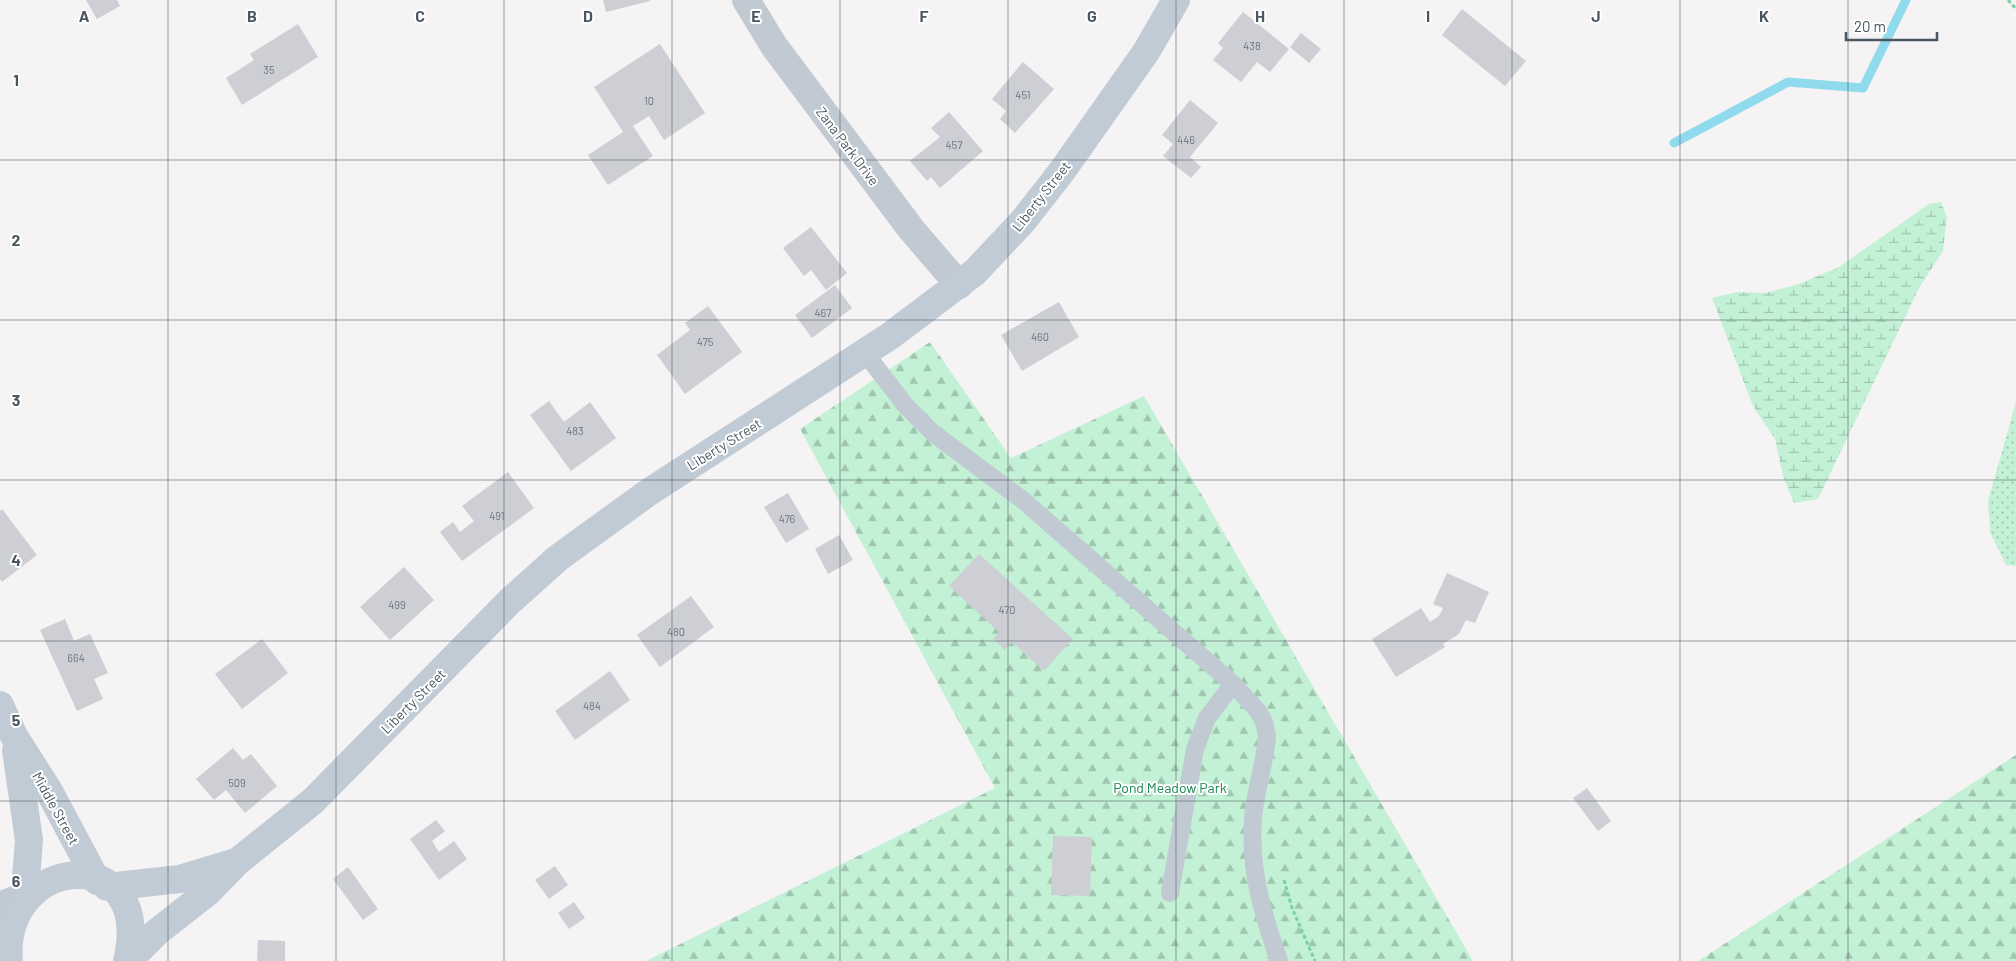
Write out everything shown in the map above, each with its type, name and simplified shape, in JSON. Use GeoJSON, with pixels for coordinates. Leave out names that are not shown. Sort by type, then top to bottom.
{"type":"FeatureCollection","features":[{"type":"Feature","properties":{"kind":"main road","name":"Liberty Street"},"geometry":{"type":"LineString","coordinates":[[127,961],[158,932],[208,892],[237,862],[313,801],[510,601],[558,558],[670,479],[865,353],[959,286],[988,260],[1017,228],[1062,171],[1146,52],[1176,0]]}},
{"type":"Feature","properties":{"kind":"main road","name":"Middle Street"},"geometry":{"type":"LineString","coordinates":[[0,705],[14,736],[49,791],[102,884],[121,903],[130,922],[131,943],[127,961]]}},
{"type":"Feature","properties":{"kind":"main road","name":"Middle Street"},"geometry":{"type":"LineString","coordinates":[[9,961],[5,949],[5,931],[29,854],[28,832],[14,736]]}},
{"type":"Feature","properties":{"kind":"main road","name":"Liberty Street"},"geometry":{"type":"LineString","coordinates":[[102,884],[180,879],[237,862]]}},
{"type":"Feature","properties":{"kind":"main road"},"geometry":{"type":"LineString","coordinates":[[14,899],[37,882],[66,874],[82,875],[102,884]]}},
{"type":"Feature","properties":{"kind":"street","name":"Zana Park Drive"},"geometry":{"type":"LineString","coordinates":[[746,0],[760,27],[809,94],[911,229],[959,286]]}},
{"type":"Feature","properties":{"kind":"lane"},"geometry":{"type":"LineString","coordinates":[[865,353],[906,406],[932,433],[1024,501],[1232,684],[1258,711],[1264,722],[1267,736],[1253,818],[1252,847],[1261,908],[1279,961]]}},
{"type":"Feature","properties":{"kind":"lane"},"geometry":{"type":"LineString","coordinates":[[1170,893],[1195,749],[1206,718],[1232,684]]}},
{"type":"Feature","properties":{"kind":"path"},"geometry":{"type":"LineString","coordinates":[[2008,0],[2016,9]]}},
{"type":"Feature","properties":{"kind":"green space"},"geometry":{"type":"Polygon","coordinates":[[[1941,202],[1947,217],[1943,251],[1919,288],[1818,499],[1794,503],[1783,476],[1775,439],[1753,406],[1712,298],[1737,292],[1765,293],[1799,284],[1839,267],[1929,204],[1941,202]]]}},
{"type":"Feature","properties":{"kind":"green space","name":"Pond Meadow Park"},"geometry":{"type":"Polygon","coordinates":[[[930,342],[1011,458],[1144,396],[1473,961],[646,961],[995,788],[800,429],[930,342]]]}},
{"type":"Feature","properties":{"kind":"green space"},"geometry":{"type":"Polygon","coordinates":[[[2016,402],[2016,566],[2006,565],[1990,532],[1988,501],[2016,402]]]}},
{"type":"Feature","properties":{"kind":"green space"},"geometry":{"type":"Polygon","coordinates":[[[2016,755],[2016,961],[1698,961],[2016,755]]]}},
{"type":"Feature","properties":{"kind":"building"},"geometry":{"type":"Polygon","coordinates":[[[86,0],[117,0],[120,6],[97,19],[86,0]]]}},
{"type":"Feature","properties":{"kind":"building"},"geometry":{"type":"Polygon","coordinates":[[[603,0],[650,0],[650,1],[606,12],[603,0]]]}},
{"type":"Feature","properties":{"kind":"building"},"geometry":{"type":"Polygon","coordinates":[[[1462,9],[1526,61],[1505,86],[1442,35],[1462,9]]]}},
{"type":"Feature","properties":{"kind":"building"},"geometry":{"type":"Polygon","coordinates":[[[1243,12],[1289,49],[1270,72],[1257,62],[1241,82],[1213,60],[1223,48],[1218,43],[1243,12]]]}},
{"type":"Feature","properties":{"kind":"building"},"geometry":{"type":"Polygon","coordinates":[[[298,24],[318,57],[242,105],[226,78],[254,60],[250,54],[298,24]]]}},
{"type":"Feature","properties":{"kind":"building"},"geometry":{"type":"Polygon","coordinates":[[[1301,33],[1321,49],[1309,63],[1290,47],[1301,33]]]}},
{"type":"Feature","properties":{"kind":"building"},"geometry":{"type":"Polygon","coordinates":[[[660,44],[705,113],[664,140],[649,116],[633,126],[653,156],[608,185],[588,155],[623,132],[594,87],[660,44]]]}},
{"type":"Feature","properties":{"kind":"building"},"geometry":{"type":"Polygon","coordinates":[[[1023,62],[1054,89],[1015,133],[1000,119],[1006,111],[992,99],[1023,62]]]}},
{"type":"Feature","properties":{"kind":"building"},"geometry":{"type":"Polygon","coordinates":[[[1190,100],[1218,123],[1190,157],[1201,167],[1191,178],[1163,156],[1173,144],[1162,135],[1190,100]]]}},
{"type":"Feature","properties":{"kind":"building"},"geometry":{"type":"Polygon","coordinates":[[[949,112],[983,151],[940,188],[931,177],[927,181],[910,161],[940,137],[931,128],[949,112]]]}},
{"type":"Feature","properties":{"kind":"building"},"geometry":{"type":"Polygon","coordinates":[[[811,227],[847,273],[826,290],[811,270],[804,276],[783,248],[811,227]]]}},
{"type":"Feature","properties":{"kind":"building"},"geometry":{"type":"Polygon","coordinates":[[[835,285],[852,308],[812,338],[795,315],[835,285]]]}},
{"type":"Feature","properties":{"kind":"building"},"geometry":{"type":"Polygon","coordinates":[[[1059,302],[1079,337],[1022,371],[1001,335],[1059,302]]]}},
{"type":"Feature","properties":{"kind":"building"},"geometry":{"type":"Polygon","coordinates":[[[708,306],[742,352],[685,394],[657,355],[690,330],[685,323],[708,306]]]}},
{"type":"Feature","properties":{"kind":"building"},"geometry":{"type":"Polygon","coordinates":[[[549,401],[564,422],[590,402],[616,438],[571,471],[530,415],[549,401]]]}},
{"type":"Feature","properties":{"kind":"building"},"geometry":{"type":"Polygon","coordinates":[[[508,472],[534,508],[462,561],[440,532],[453,522],[460,532],[474,521],[462,506],[508,472]]]}},
{"type":"Feature","properties":{"kind":"building"},"geometry":{"type":"Polygon","coordinates":[[[788,493],[809,529],[786,543],[764,507],[788,493]]]}},
{"type":"Feature","properties":{"kind":"building"},"geometry":{"type":"Polygon","coordinates":[[[2,509],[37,555],[2,582],[0,579],[0,511],[2,509]]]}},
{"type":"Feature","properties":{"kind":"building"},"geometry":{"type":"Polygon","coordinates":[[[839,535],[853,560],[828,574],[815,549],[839,535]]]}},
{"type":"Feature","properties":{"kind":"building"},"geometry":{"type":"Polygon","coordinates":[[[979,554],[1073,639],[1044,671],[1012,642],[1005,650],[993,639],[999,632],[949,586],[979,554]]]}},
{"type":"Feature","properties":{"kind":"building"},"geometry":{"type":"Polygon","coordinates":[[[404,567],[434,600],[390,640],[360,607],[404,567]]]}},
{"type":"Feature","properties":{"kind":"building"},"geometry":{"type":"Polygon","coordinates":[[[1447,573],[1489,592],[1475,623],[1466,620],[1459,634],[1443,644],[1445,647],[1396,677],[1372,639],[1421,608],[1430,622],[1439,616],[1443,608],[1433,604],[1447,573]]]}},
{"type":"Feature","properties":{"kind":"building"},"geometry":{"type":"Polygon","coordinates":[[[691,596],[714,627],[660,667],[637,635],[691,596]]]}},
{"type":"Feature","properties":{"kind":"building"},"geometry":{"type":"Polygon","coordinates":[[[65,619],[74,641],[90,634],[108,673],[94,679],[103,699],[77,711],[40,630],[65,619]]]}},
{"type":"Feature","properties":{"kind":"building"},"geometry":{"type":"Polygon","coordinates":[[[262,639],[288,673],[242,709],[215,674],[262,639]]]}},
{"type":"Feature","properties":{"kind":"building"},"geometry":{"type":"Polygon","coordinates":[[[610,671],[630,700],[575,740],[555,711],[610,671]]]}},
{"type":"Feature","properties":{"kind":"building"},"geometry":{"type":"Polygon","coordinates":[[[233,748],[243,760],[251,754],[277,786],[245,813],[226,790],[214,800],[196,779],[233,748]]]}},
{"type":"Feature","properties":{"kind":"building"},"geometry":{"type":"Polygon","coordinates":[[[1587,788],[1611,821],[1598,831],[1573,798],[1587,788]]]}},
{"type":"Feature","properties":{"kind":"building"},"geometry":{"type":"Polygon","coordinates":[[[436,820],[445,831],[432,841],[439,852],[454,841],[467,859],[439,880],[410,839],[436,820]]]}},
{"type":"Feature","properties":{"kind":"building"},"geometry":{"type":"Polygon","coordinates":[[[1053,836],[1092,837],[1090,896],[1051,895],[1053,836]]]}},
{"type":"Feature","properties":{"kind":"building"},"geometry":{"type":"Polygon","coordinates":[[[555,866],[568,885],[549,899],[535,880],[555,866]]]}},
{"type":"Feature","properties":{"kind":"building"},"geometry":{"type":"Polygon","coordinates":[[[348,867],[378,909],[363,920],[333,879],[348,867]]]}},
{"type":"Feature","properties":{"kind":"building"},"geometry":{"type":"Polygon","coordinates":[[[574,902],[585,918],[569,929],[558,913],[574,902]]]}},
{"type":"Feature","properties":{"kind":"building"},"geometry":{"type":"Polygon","coordinates":[[[258,940],[285,941],[285,961],[257,961],[258,940]]]}},
{"type":"Feature","properties":{"kind":"waterway"},"geometry":{"type":"LineString","coordinates":[[1674,143],[1788,82],[1863,88],[1906,0]]}}]}
